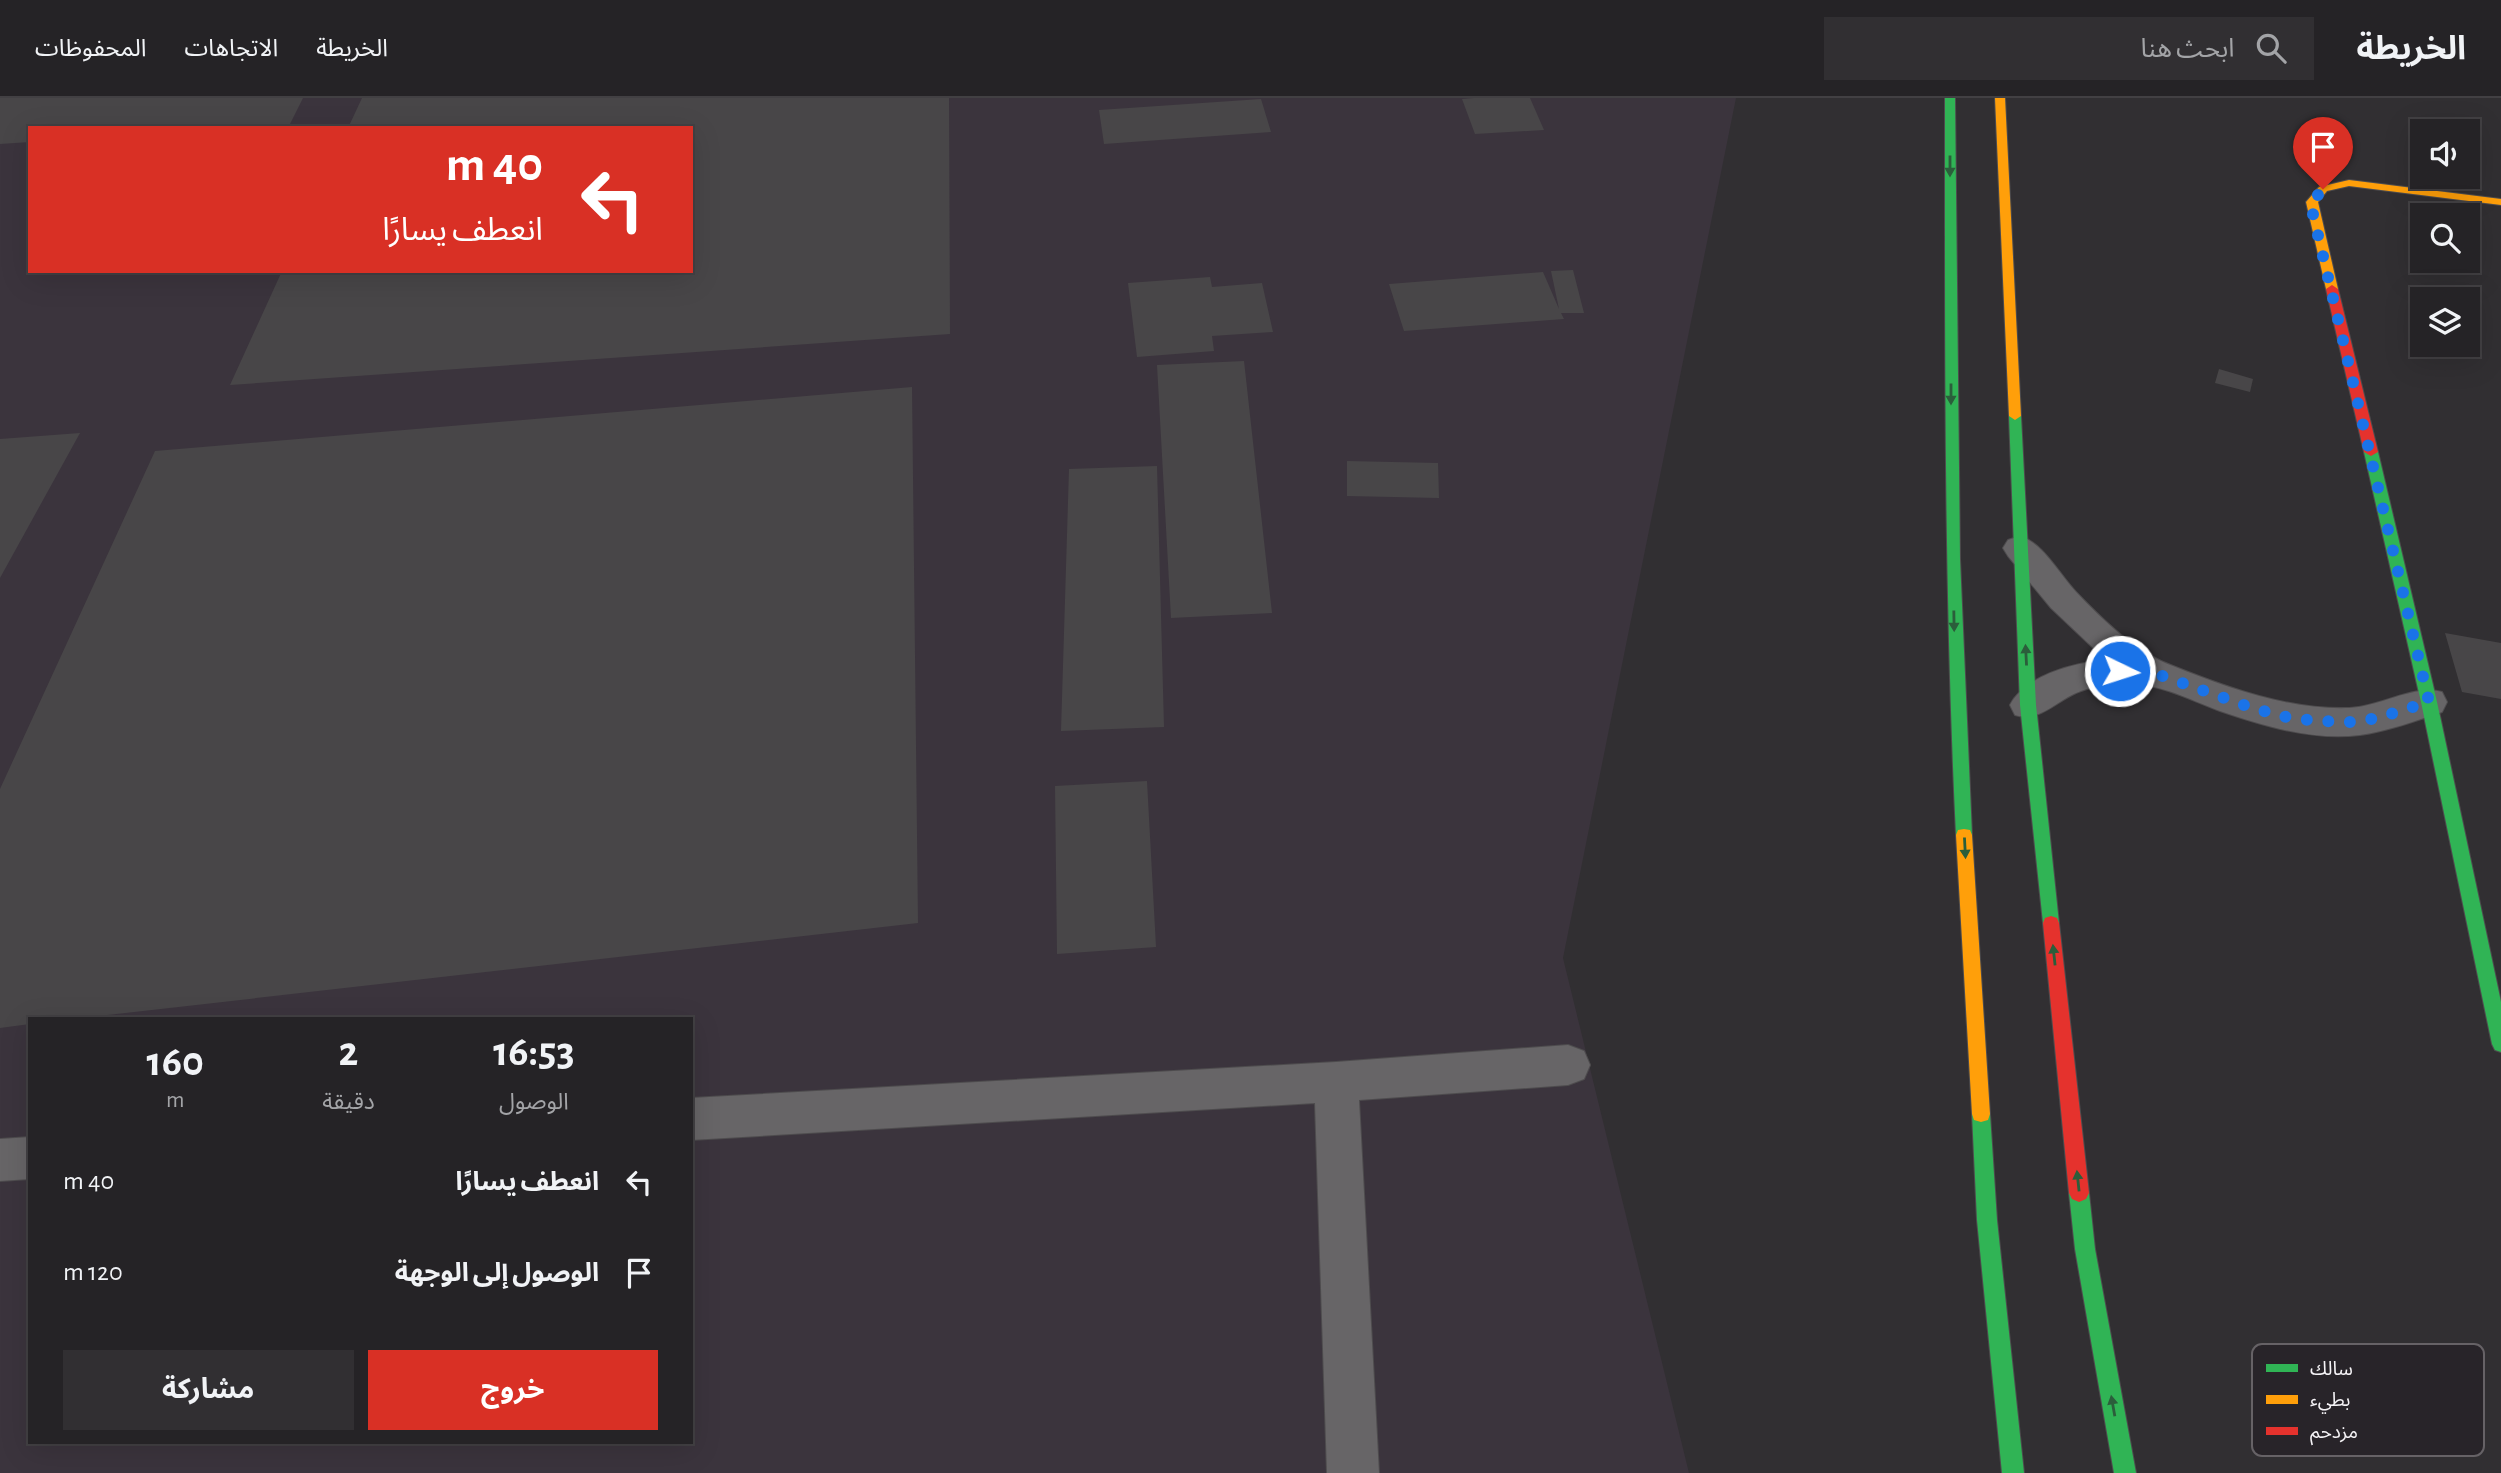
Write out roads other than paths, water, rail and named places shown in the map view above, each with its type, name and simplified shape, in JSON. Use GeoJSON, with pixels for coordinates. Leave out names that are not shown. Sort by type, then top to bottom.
{"type":"FeatureCollection","features":[{"type":"Feature","properties":{"kind":"main road"},"geometry":{"type":"LineString","coordinates":[[1950,98],[1952,512],[1956,700],[1987,1220],[2013,1473]]}},
{"type":"Feature","properties":{"kind":"main road"},"geometry":{"type":"LineString","coordinates":[[2000,98],[2028,705],[2085,1249],[2125,1473]]}},
{"type":"Feature","properties":{"kind":"main road"},"geometry":{"type":"LineString","coordinates":[[2501,202],[2365,183],[2335,185],[2323,189],[2312,202],[2429,702],[2501,1044]]}},
{"type":"Feature","properties":{"kind":"street"},"geometry":{"type":"LineString","coordinates":[[2020,548],[2046,582],[2087,624],[2151,672],[2280,716],[2316,721],[2351,722],[2378,718],[2429,702]]}},
{"type":"Feature","properties":{"kind":"street"},"geometry":{"type":"LineString","coordinates":[[2028,705],[2045,691],[2067,680],[2102,672],[2151,672]]}},
{"type":"Feature","properties":{"kind":"street"},"geometry":{"type":"LineString","coordinates":[[693,1119],[1336,1082],[1568,1065]]}},
{"type":"Feature","properties":{"kind":"street"},"geometry":{"type":"LineString","coordinates":[[1336,1082],[1353,1473]]}},
{"type":"Feature","properties":{"kind":"street"},"geometry":{"type":"LineString","coordinates":[[0,1160],[28,1158]]}}]}
